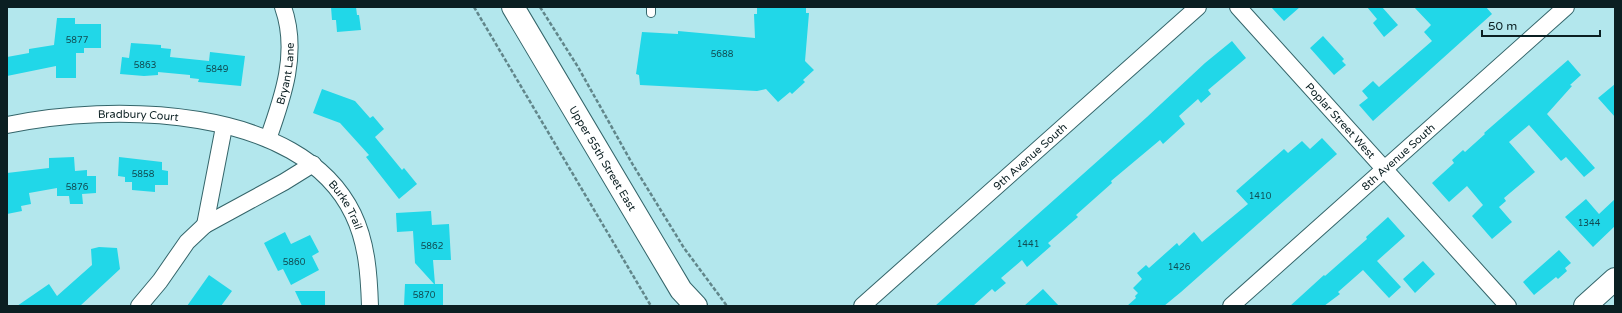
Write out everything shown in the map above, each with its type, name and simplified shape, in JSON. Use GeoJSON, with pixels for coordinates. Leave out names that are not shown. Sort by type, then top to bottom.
{"type":"FeatureCollection","features":[{"type":"Feature","properties":{"kind":"street","name":"Bryant Lane"},"geometry":{"type":"LineString","coordinates":[[268,139],[289,72],[290,44],[287,16],[283,7]]}},
{"type":"Feature","properties":{"kind":"street","name":"9th Avenue South"},"geometry":{"type":"LineString","coordinates":[[869,304],[1198,7]]}},
{"type":"Feature","properties":{"kind":"street","name":"Poplar Street West"},"geometry":{"type":"LineString","coordinates":[[1238,7],[1508,306]]}},
{"type":"Feature","properties":{"kind":"street","name":"8th Avenue South"},"geometry":{"type":"LineString","coordinates":[[1231,306],[1566,7]]}},
{"type":"Feature","properties":{"kind":"street","name":"Upper 55th Street East"},"geometry":{"type":"LineString","coordinates":[[519,9],[681,290],[696,306]]}},
{"type":"Feature","properties":{"kind":"street","name":"Bradbury Court"},"geometry":{"type":"LineString","coordinates":[[7,126],[42,118],[107,113],[173,117],[224,127],[268,139]]}},
{"type":"Feature","properties":{"kind":"street"},"geometry":{"type":"LineString","coordinates":[[205,225],[224,127]]}},
{"type":"Feature","properties":{"kind":"street","name":"Burke Trail"},"geometry":{"type":"LineString","coordinates":[[268,139],[298,153],[312,164],[335,187],[354,215],[367,256],[370,306]]}},
{"type":"Feature","properties":{"kind":"street"},"geometry":{"type":"LineString","coordinates":[[139,306],[160,281],[187,242],[205,225],[284,182],[312,164]]}},
{"type":"Feature","properties":{"kind":"street"},"geometry":{"type":"LineString","coordinates":[[1585,306],[1615,279]]}},
{"type":"Feature","properties":{"kind":"path"},"geometry":{"type":"LineString","coordinates":[[474,7],[651,306]]}},
{"type":"Feature","properties":{"kind":"path"},"geometry":{"type":"LineString","coordinates":[[540,7],[578,67],[684,248],[727,306]]}},
{"type":"Feature","properties":{"kind":"building"},"geometry":{"type":"Polygon","coordinates":[[[331,7],[356,7],[357,15],[359,15],[361,30],[337,32],[336,20],[332,20],[331,7]]]}},
{"type":"Feature","properties":{"kind":"building"},"geometry":{"type":"Polygon","coordinates":[[[757,7],[806,7],[806,13],[809,13],[805,61],[814,70],[803,80],[805,82],[792,94],[790,92],[778,102],[766,89],[757,91],[640,85],[639,75],[636,74],[642,32],[678,34],[678,31],[755,38],[754,14],[757,14],[757,7]]]}},
{"type":"Feature","properties":{"kind":"building"},"geometry":{"type":"Polygon","coordinates":[[[1271,7],[1300,7],[1284,21],[1271,7]]]}},
{"type":"Feature","properties":{"kind":"building"},"geometry":{"type":"Polygon","coordinates":[[[1367,7],[1382,7],[1398,25],[1384,37],[1373,23],[1377,19],[1367,7]]]}},
{"type":"Feature","properties":{"kind":"building"},"geometry":{"type":"Polygon","coordinates":[[[1414,7],[1486,7],[1492,14],[1373,121],[1359,105],[1368,98],[1362,91],[1373,81],[1379,87],[1432,41],[1424,32],[1431,25],[1414,7]]]}},
{"type":"Feature","properties":{"kind":"building"},"geometry":{"type":"Polygon","coordinates":[[[57,18],[75,18],[75,24],[101,24],[101,48],[84,48],[84,53],[76,53],[76,78],[56,78],[56,66],[7,76],[7,57],[29,53],[29,49],[54,45],[57,18]]]}},
{"type":"Feature","properties":{"kind":"building"},"geometry":{"type":"Polygon","coordinates":[[[1323,36],[1344,59],[1342,61],[1346,65],[1334,75],[1310,48],[1323,36]]]}},
{"type":"Feature","properties":{"kind":"building"},"geometry":{"type":"Polygon","coordinates":[[[1232,41],[1246,58],[1208,90],[1211,94],[1201,103],[1198,99],[1179,116],[1185,124],[1163,144],[1160,140],[1111,181],[1112,183],[1076,215],[1078,217],[1048,243],[1051,246],[1027,267],[1022,260],[1001,278],[1006,283],[995,292],[992,289],[973,306],[935,306],[1147,117],[1205,63],[1232,41]]]}},
{"type":"Feature","properties":{"kind":"building"},"geometry":{"type":"Polygon","coordinates":[[[131,43],[161,45],[161,48],[171,49],[170,57],[209,61],[210,52],[245,56],[241,86],[198,82],[199,79],[190,78],[190,75],[158,72],[158,75],[144,76],[120,74],[122,57],[129,58],[131,43]]]}},
{"type":"Feature","properties":{"kind":"building"},"geometry":{"type":"Polygon","coordinates":[[[1568,60],[1581,75],[1570,85],[1572,86],[1547,114],[1595,168],[1584,177],[1566,157],[1561,161],[1529,125],[1509,142],[1535,172],[1504,198],[1506,201],[1499,207],[1512,222],[1492,239],[1472,216],[1483,205],[1467,186],[1449,202],[1432,183],[1454,163],[1452,160],[1463,150],[1465,152],[1485,134],[1484,133],[1568,60]]]}},
{"type":"Feature","properties":{"kind":"building"},"geometry":{"type":"Polygon","coordinates":[[[1615,84],[1615,117],[1598,98],[1615,84]]]}},
{"type":"Feature","properties":{"kind":"building"},"geometry":{"type":"Polygon","coordinates":[[[322,89],[355,101],[370,118],[373,116],[384,129],[375,137],[402,170],[404,168],[417,184],[399,199],[366,157],[369,155],[340,123],[313,113],[322,89]]]}},
{"type":"Feature","properties":{"kind":"building"},"geometry":{"type":"Polygon","coordinates":[[[1322,138],[1337,154],[1181,292],[1164,306],[1127,306],[1136,298],[1135,296],[1138,293],[1133,288],[1142,279],[1137,273],[1146,265],[1149,268],[1177,243],[1179,246],[1194,232],[1202,242],[1248,204],[1236,191],[1284,149],[1288,153],[1302,141],[1310,149],[1322,138]]]}},
{"type":"Feature","properties":{"kind":"building"},"geometry":{"type":"Polygon","coordinates":[[[74,157],[75,171],[87,170],[87,176],[96,176],[96,193],[82,194],[83,204],[70,204],[69,196],[57,196],[57,188],[29,193],[31,204],[21,206],[22,211],[7,214],[7,173],[49,168],[49,158],[74,157]]]}},
{"type":"Feature","properties":{"kind":"building"},"geometry":{"type":"Polygon","coordinates":[[[119,157],[162,162],[162,170],[168,171],[168,185],[155,185],[155,192],[132,190],[132,182],[125,182],[125,177],[118,176],[119,157]]]}},
{"type":"Feature","properties":{"kind":"building"},"geometry":{"type":"Polygon","coordinates":[[[1586,199],[1599,214],[1615,199],[1615,226],[1593,247],[1565,217],[1586,199]]]}},
{"type":"Feature","properties":{"kind":"building"},"geometry":{"type":"Polygon","coordinates":[[[431,211],[432,225],[449,224],[451,260],[433,260],[435,284],[443,284],[443,306],[404,306],[405,284],[434,284],[415,263],[413,231],[397,232],[396,213],[431,211]]]}},
{"type":"Feature","properties":{"kind":"building"},"geometry":{"type":"Polygon","coordinates":[[[1388,217],[1405,236],[1377,261],[1401,287],[1389,298],[1363,270],[1338,292],[1340,294],[1324,306],[1290,306],[1367,239],[1366,237],[1388,217]]]}},
{"type":"Feature","properties":{"kind":"building"},"geometry":{"type":"Polygon","coordinates":[[[285,232],[291,244],[310,235],[319,252],[312,256],[319,270],[291,285],[283,269],[278,271],[264,243],[285,232]]]}},
{"type":"Feature","properties":{"kind":"building"},"geometry":{"type":"Polygon","coordinates":[[[99,247],[117,248],[120,269],[80,306],[17,306],[49,284],[57,296],[92,265],[91,249],[99,247]]]}},
{"type":"Feature","properties":{"kind":"building"},"geometry":{"type":"Polygon","coordinates":[[[1559,250],[1571,263],[1565,268],[1567,271],[1558,279],[1556,277],[1534,295],[1523,282],[1559,250]]]}},
{"type":"Feature","properties":{"kind":"building"},"geometry":{"type":"Polygon","coordinates":[[[1423,261],[1435,274],[1415,293],[1403,279],[1423,261]]]}},
{"type":"Feature","properties":{"kind":"building"},"geometry":{"type":"Polygon","coordinates":[[[209,275],[232,291],[221,306],[187,306],[209,275]]]}},
{"type":"Feature","properties":{"kind":"building"},"geometry":{"type":"Polygon","coordinates":[[[1043,289],[1059,306],[1024,306],[1043,289]]]}},
{"type":"Feature","properties":{"kind":"building"},"geometry":{"type":"Polygon","coordinates":[[[295,291],[325,291],[325,306],[302,306],[295,291]]]}}]}
